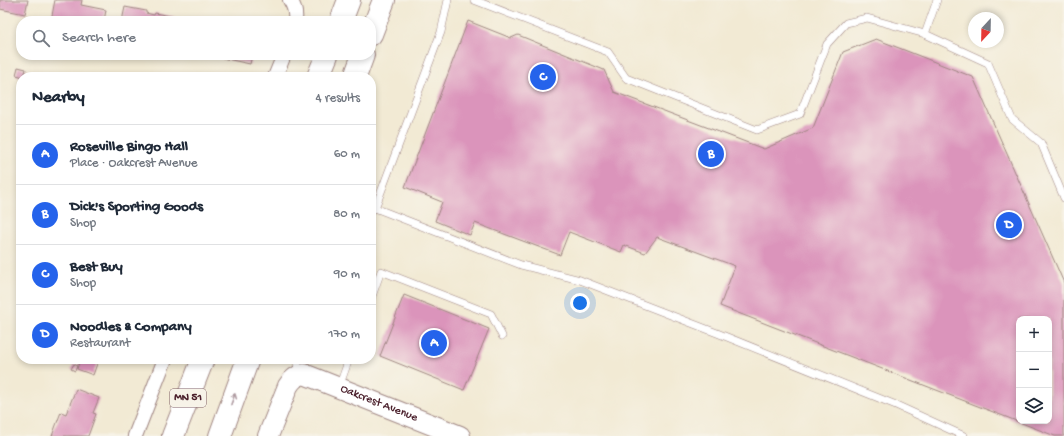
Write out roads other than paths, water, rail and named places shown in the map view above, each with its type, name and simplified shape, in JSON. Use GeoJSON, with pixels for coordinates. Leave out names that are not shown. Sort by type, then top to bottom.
{"type":"FeatureCollection","features":[{"type":"Feature","properties":{"kind":"highway"},"geometry":{"type":"LineString","coordinates":[[376,21],[384,0]]}},
{"type":"Feature","properties":{"kind":"highway"},"geometry":{"type":"LineString","coordinates":[[320,72],[325,60]]}},
{"type":"Feature","properties":{"kind":"highway"},"geometry":{"type":"LineString","coordinates":[[357,72],[361,60]]}},
{"type":"Feature","properties":{"kind":"highway","name":"MN 51"},"geometry":{"type":"LineString","coordinates":[[173,436],[201,364]]}},
{"type":"Feature","properties":{"kind":"highway"},"geometry":{"type":"LineString","coordinates":[[220,436],[246,364]]}},
{"type":"Feature","properties":{"kind":"street"},"geometry":{"type":"LineString","coordinates":[[290,0],[294,5],[296,16]]}},
{"type":"Feature","properties":{"kind":"street"},"geometry":{"type":"LineString","coordinates":[[277,72],[282,60]]}},
{"type":"Feature","properties":{"kind":"street"},"geometry":{"type":"LineString","coordinates":[[135,436],[163,364]]}},
{"type":"Feature","properties":{"kind":"street"},"geometry":{"type":"LineString","coordinates":[[268,436],[288,386],[297,368]]}},
{"type":"Feature","properties":{"kind":"street","name":"Oakcrest Avenue"},"geometry":{"type":"LineString","coordinates":[[297,368],[304,374],[460,436]]}},
{"type":"Feature","properties":{"kind":"lane"},"geometry":{"type":"LineString","coordinates":[[376,202],[441,32],[448,0]]}},
{"type":"Feature","properties":{"kind":"lane"},"geometry":{"type":"LineString","coordinates":[[474,0],[608,52],[626,78],[757,130],[800,114],[827,44],[846,23],[867,18],[925,34],[988,63],[1012,119],[1041,143],[1064,198]]}},
{"type":"Feature","properties":{"kind":"lane"},"geometry":{"type":"LineString","coordinates":[[925,34],[937,0]]}},
{"type":"Feature","properties":{"kind":"lane"},"geometry":{"type":"LineString","coordinates":[[376,211],[522,265],[580,280],[874,396],[964,436]]}},
{"type":"Feature","properties":{"kind":"lane"},"geometry":{"type":"LineString","coordinates":[[376,285],[381,271],[491,314],[502,336]]}},
{"type":"Feature","properties":{"kind":"lane"},"geometry":{"type":"LineString","coordinates":[[339,388],[347,364]]}},
{"type":"Feature","properties":{"kind":"place","name":"Best Buy"},"geometry":{"type":"Point","coordinates":[543,77]}},
{"type":"Feature","properties":{"kind":"place","name":"Dick's Sporting Goods"},"geometry":{"type":"Point","coordinates":[711,154]}},
{"type":"Feature","properties":{"kind":"place","name":"Noodles & Company"},"geometry":{"type":"Point","coordinates":[1009,225]}},
{"type":"Feature","properties":{"kind":"place","name":"Roseville Bingo Hall"},"geometry":{"type":"Point","coordinates":[434,343]}}]}
